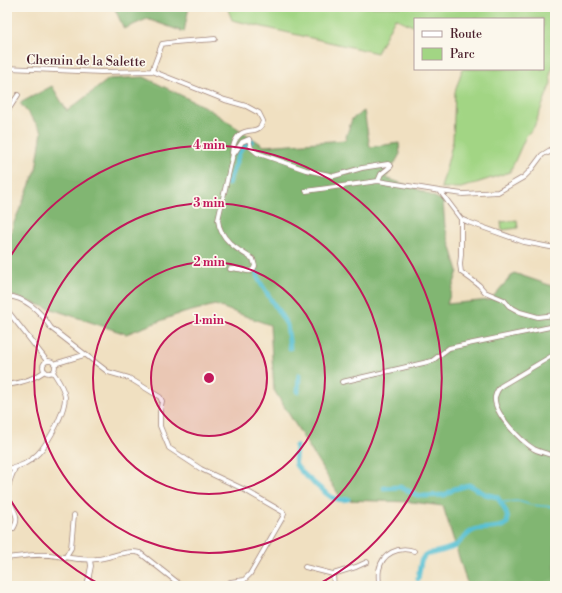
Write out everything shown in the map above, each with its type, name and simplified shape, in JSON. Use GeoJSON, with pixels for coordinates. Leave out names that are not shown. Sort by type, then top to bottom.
{"type":"FeatureCollection","features":[{"type":"Feature","properties":{"kind":"street"},"geometry":{"type":"LineString","coordinates":[[152,71],[162,44],[171,42],[198,42],[215,39]]}},
{"type":"Feature","properties":{"kind":"street","name":"Chemin de la Salette"},"geometry":{"type":"LineString","coordinates":[[7,68],[101,72],[152,71],[225,100],[246,106],[259,113],[263,121],[260,127],[255,130],[245,132],[238,137],[234,142],[233,154]]}},
{"type":"Feature","properties":{"kind":"street"},"geometry":{"type":"LineString","coordinates":[[7,112],[18,95]]}},
{"type":"Feature","properties":{"kind":"street"},"geometry":{"type":"LineString","coordinates":[[230,269],[239,268],[246,272],[250,272],[254,270],[255,264],[253,259],[240,251],[219,229],[218,220],[233,154],[242,142],[249,140],[251,148],[257,153],[306,170],[334,176],[362,168],[388,164],[391,166],[381,174],[378,181]]}},
{"type":"Feature","properties":{"kind":"street"},"geometry":{"type":"LineString","coordinates":[[306,191],[378,181],[462,194],[498,192],[524,177],[542,155],[555,147]]}},
{"type":"Feature","properties":{"kind":"street"},"geometry":{"type":"LineString","coordinates":[[542,155],[555,150]]}},
{"type":"Feature","properties":{"kind":"street"},"geometry":{"type":"LineString","coordinates":[[440,191],[461,218],[524,242],[555,248]]}},
{"type":"Feature","properties":{"kind":"street"},"geometry":{"type":"LineString","coordinates":[[461,218],[461,272],[480,285],[485,292],[504,300],[520,312],[538,316],[555,315]]}},
{"type":"Feature","properties":{"kind":"street"},"geometry":{"type":"LineString","coordinates":[[7,296],[15,297],[36,309],[51,328],[84,355],[92,359],[108,372],[129,378],[160,397],[162,401],[160,426],[169,448],[200,469],[244,490],[283,512],[283,517],[250,574],[244,580],[230,582],[228,586]]}},
{"type":"Feature","properties":{"kind":"street"},"geometry":{"type":"LineString","coordinates":[[7,310],[47,361],[54,364],[84,355]]}},
{"type":"Feature","properties":{"kind":"street"},"geometry":{"type":"LineString","coordinates":[[342,382],[432,361],[449,348],[555,326]]}},
{"type":"Feature","properties":{"kind":"street"},"geometry":{"type":"LineString","coordinates":[[555,354],[501,386],[495,397],[499,410],[512,430],[535,449],[555,456]]}},
{"type":"Feature","properties":{"kind":"street"},"geometry":{"type":"LineString","coordinates":[[45,371],[43,365],[47,361]]}},
{"type":"Feature","properties":{"kind":"street"},"geometry":{"type":"LineString","coordinates":[[7,469],[21,467],[39,452],[49,440],[62,414],[65,399],[64,393],[53,372],[55,369],[54,364]]}},
{"type":"Feature","properties":{"kind":"street"},"geometry":{"type":"LineString","coordinates":[[45,371],[48,373],[53,372]]}},
{"type":"Feature","properties":{"kind":"street"},"geometry":{"type":"LineString","coordinates":[[7,385],[39,376],[45,371]]}},
{"type":"Feature","properties":{"kind":"street"},"geometry":{"type":"LineString","coordinates":[[13,529],[16,524],[17,516],[8,499],[7,490],[15,468]]}},
{"type":"Feature","properties":{"kind":"street"},"geometry":{"type":"LineString","coordinates":[[65,558],[71,548],[74,515]]}},
{"type":"Feature","properties":{"kind":"street"},"geometry":{"type":"LineString","coordinates":[[379,586],[380,564],[384,558],[394,550],[406,548],[414,551]]}},
{"type":"Feature","properties":{"kind":"street"},"geometry":{"type":"LineString","coordinates":[[7,558],[40,555],[90,560],[136,552],[140,553],[182,586]]}},
{"type":"Feature","properties":{"kind":"street"},"geometry":{"type":"LineString","coordinates":[[87,586],[92,566],[90,560]]}},
{"type":"Feature","properties":{"kind":"street"},"geometry":{"type":"LineString","coordinates":[[305,567],[333,574],[367,562]]}},
{"type":"Feature","properties":{"kind":"street"},"geometry":{"type":"LineString","coordinates":[[333,574],[334,586]]}},
{"type":"Feature","properties":{"kind":"green space"},"geometry":{"type":"Polygon","coordinates":[[[114,7],[189,7],[184,32],[147,19],[124,29],[114,7]]]}},
{"type":"Feature","properties":{"kind":"green space"},"geometry":{"type":"Polygon","coordinates":[[[227,7],[555,7],[555,61],[550,74],[551,83],[534,127],[526,136],[510,172],[461,188],[441,188],[453,141],[455,92],[462,70],[544,70],[544,18],[414,18],[414,27],[395,18],[377,53],[232,20],[227,7]]]}},
{"type":"Feature","properties":{"kind":"green space"},"geometry":{"type":"Polygon","coordinates":[[[144,77],[207,108],[264,146],[345,140],[352,119],[364,111],[370,147],[399,143],[400,154],[386,178],[415,188],[443,201],[445,227],[458,271],[447,304],[490,300],[514,273],[555,287],[555,586],[468,586],[443,506],[412,502],[342,500],[274,390],[270,325],[215,305],[176,315],[126,334],[7,294],[7,247],[13,225],[36,170],[42,131],[20,103],[52,86],[67,111],[109,79],[144,77]]]}},
{"type":"Feature","properties":{"kind":"green space"},"geometry":{"type":"Polygon","coordinates":[[[517,220],[518,228],[502,230],[501,222],[517,220]]]}},
{"type":"Feature","properties":{"kind":"waterway"},"geometry":{"type":"LineString","coordinates":[[228,184],[240,151],[252,141]]}},
{"type":"Feature","properties":{"kind":"waterway"},"geometry":{"type":"LineString","coordinates":[[256,272],[260,282],[287,325],[290,348]]}},
{"type":"Feature","properties":{"kind":"waterway"},"geometry":{"type":"LineString","coordinates":[[298,392],[299,375]]}},
{"type":"Feature","properties":{"kind":"waterway"},"geometry":{"type":"LineString","coordinates":[[296,446],[295,463],[302,472],[333,498],[340,500],[348,499]]}},
{"type":"Feature","properties":{"kind":"waterway"},"geometry":{"type":"LineString","coordinates":[[384,488],[400,487],[417,495],[424,496],[445,495],[454,489],[469,485],[485,494],[497,497],[506,513],[508,520],[505,525],[474,530],[455,546],[425,555],[421,561],[418,579]]}},
{"type":"Feature","properties":{"kind":"waterway"},"geometry":{"type":"LineString","coordinates":[[501,502],[518,501],[531,505],[555,507]]}}]}
